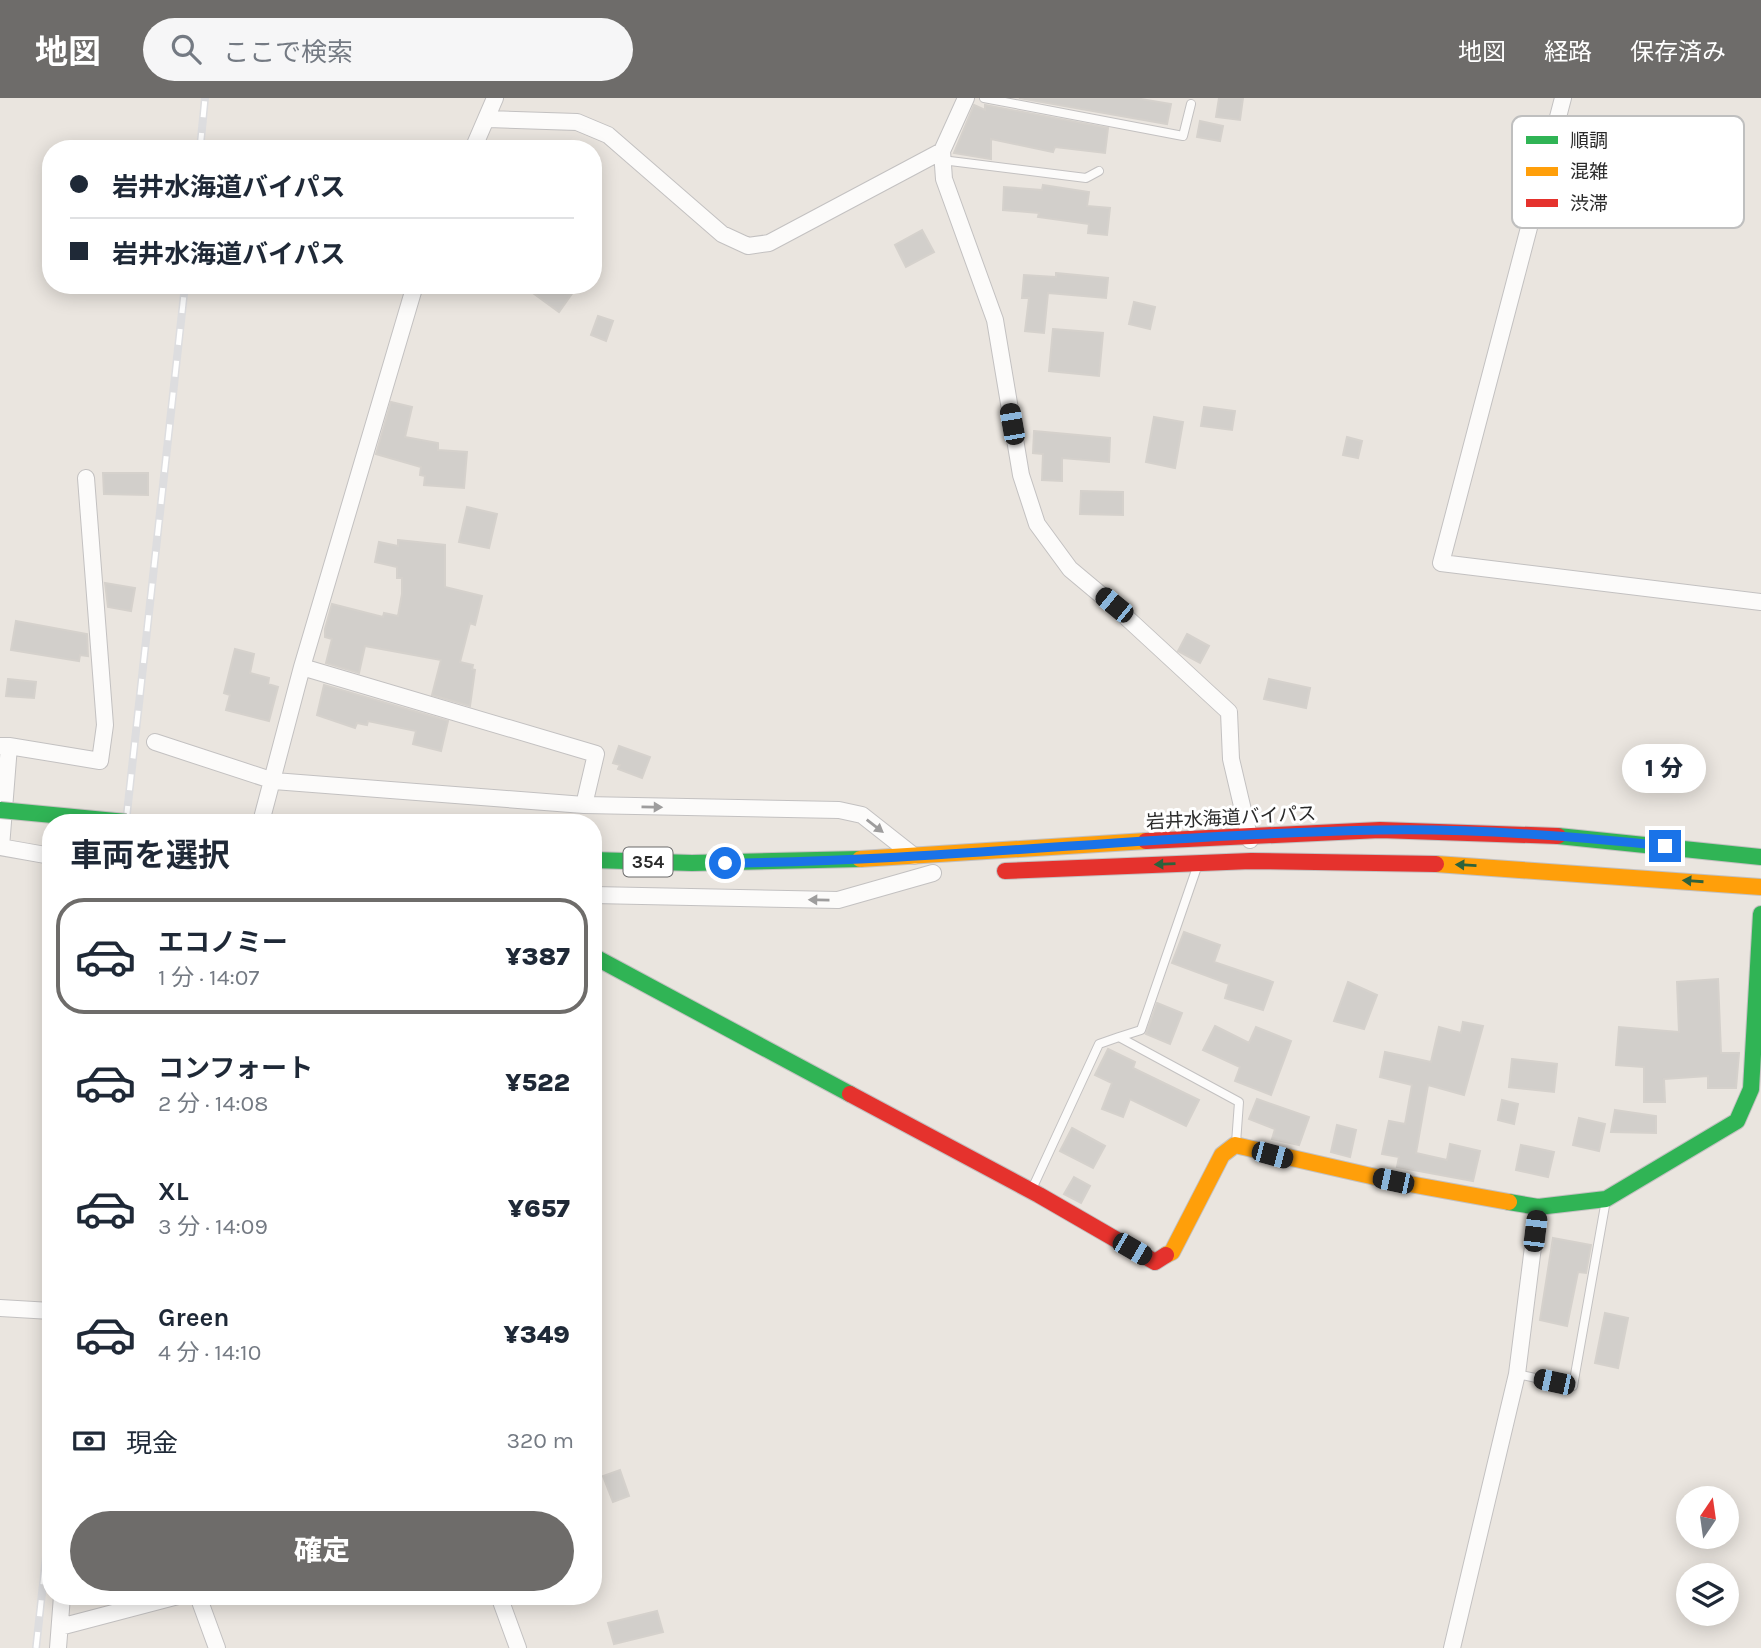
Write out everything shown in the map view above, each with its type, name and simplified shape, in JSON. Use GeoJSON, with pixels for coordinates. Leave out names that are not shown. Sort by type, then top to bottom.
{"type":"FeatureCollection","features":[{"type":"Feature","properties":{"kind":"main road"},"geometry":{"type":"LineString","coordinates":[[0,810],[42,814]]}},
{"type":"Feature","properties":{"kind":"main road","name":"岩井水海道バイパス"},"geometry":{"type":"LineString","coordinates":[[702,863],[916,858],[1381,830],[1620,841],[1761,857]]}},
{"type":"Feature","properties":{"kind":"main road","name":"岩井水海道バイパス"},"geometry":{"type":"LineString","coordinates":[[602,860],[702,863],[835,872],[939,872]]}},
{"type":"Feature","properties":{"kind":"main road"},"geometry":{"type":"LineString","coordinates":[[986,871],[1251,861],[1434,863],[1761,887]]}},
{"type":"Feature","properties":{"kind":"main road"},"geometry":{"type":"LineString","coordinates":[[602,961],[1031,1191],[1156,1262],[1172,1252],[1222,1155],[1235,1145],[1290,1160],[1538,1207],[1606,1199],[1737,1121],[1756,1090],[1761,914]]}},
{"type":"Feature","properties":{"kind":"street"},"geometry":{"type":"LineString","coordinates":[[478,140],[495,98]]}},
{"type":"Feature","properties":{"kind":"street"},"geometry":{"type":"LineString","coordinates":[[966,98],[942,156],[944,179],[995,320],[1021,475],[1037,524],[1070,569],[1114,605],[1229,712],[1231,759],[1250,836],[1251,861]]}},
{"type":"Feature","properties":{"kind":"street"},"geometry":{"type":"LineString","coordinates":[[1558,116],[1563,98]]}},
{"type":"Feature","properties":{"kind":"street"},"geometry":{"type":"LineString","coordinates":[[488,119],[577,122],[608,135],[722,234],[748,246],[769,243],[942,156]]}},
{"type":"Feature","properties":{"kind":"street"},"geometry":{"type":"LineString","coordinates":[[1529,228],[1441,564],[1761,602]]}},
{"type":"Feature","properties":{"kind":"street"},"geometry":{"type":"LineString","coordinates":[[264,814],[275,781],[302,667],[412,294]]}},
{"type":"Feature","properties":{"kind":"street"},"geometry":{"type":"LineString","coordinates":[[42,854],[0,847],[4,746],[100,761],[105,725],[86,478]]}},
{"type":"Feature","properties":{"kind":"street"},"geometry":{"type":"LineString","coordinates":[[302,667],[596,754],[584,805]]}},
{"type":"Feature","properties":{"kind":"street"},"geometry":{"type":"LineString","coordinates":[[155,742],[275,781],[584,805],[839,810],[862,815],[916,858]]}},
{"type":"Feature","properties":{"kind":"street"},"geometry":{"type":"LineString","coordinates":[[602,895],[838,900],[939,872]]}},
{"type":"Feature","properties":{"kind":"street"},"geometry":{"type":"LineString","coordinates":[[1452,1648],[1517,1374],[1538,1207]]}},
{"type":"Feature","properties":{"kind":"street"},"geometry":{"type":"LineString","coordinates":[[0,1308],[42,1310]]}},
{"type":"Feature","properties":{"kind":"street"},"geometry":{"type":"LineString","coordinates":[[58,1648],[61,1605]]}},
{"type":"Feature","properties":{"kind":"street"},"geometry":{"type":"LineString","coordinates":[[60,1627],[144,1605]]}},
{"type":"Feature","properties":{"kind":"street"},"geometry":{"type":"LineString","coordinates":[[201,1605],[217,1648]]}},
{"type":"Feature","properties":{"kind":"street"},"geometry":{"type":"LineString","coordinates":[[502,1605],[518,1648]]}},
{"type":"Feature","properties":{"kind":"lane"},"geometry":{"type":"LineString","coordinates":[[984,98],[1183,136],[1191,104]]}},
{"type":"Feature","properties":{"kind":"lane"},"geometry":{"type":"LineString","coordinates":[[942,156],[1086,178],[1099,172]]}},
{"type":"Feature","properties":{"kind":"lane"},"geometry":{"type":"LineString","coordinates":[[1031,1191],[1099,1044],[1141,1030],[1199,863]]}},
{"type":"Feature","properties":{"kind":"lane"},"geometry":{"type":"LineString","coordinates":[[1119,1037],[1239,1102],[1235,1145]]}},
{"type":"Feature","properties":{"kind":"lane"},"geometry":{"type":"LineString","coordinates":[[1517,1374],[1573,1386],[1606,1199]]}},
{"type":"Feature","properties":{"kind":"building"},"geometry":{"type":"Polygon","coordinates":[[[1019,98],[1135,98],[1171,104],[1167,124],[1019,98]]]}},
{"type":"Feature","properties":{"kind":"building"},"geometry":{"type":"Polygon","coordinates":[[[1219,98],[1243,98],[1240,120],[1216,117],[1219,98]]]}},
{"type":"Feature","properties":{"kind":"building"},"geometry":{"type":"Polygon","coordinates":[[[974,105],[985,110],[985,105],[1108,128],[1105,153],[1055,147],[1053,152],[991,139],[991,159],[954,153],[974,105]]]}},
{"type":"Feature","properties":{"kind":"building"},"geometry":{"type":"Polygon","coordinates":[[[1200,121],[1223,126],[1220,141],[1197,137],[1200,121]]]}},
{"type":"Feature","properties":{"kind":"building"},"geometry":{"type":"Polygon","coordinates":[[[1043,185],[1089,192],[1087,206],[1110,208],[1107,235],[1088,233],[1089,224],[1038,217],[1039,213],[1003,210],[1004,187],[1042,190],[1043,185]]]}},
{"type":"Feature","properties":{"kind":"building"},"geometry":{"type":"Polygon","coordinates":[[[922,230],[934,252],[906,267],[895,245],[922,230]]]}},
{"type":"Feature","properties":{"kind":"building"},"geometry":{"type":"Polygon","coordinates":[[[1056,273],[1108,278],[1106,298],[1048,293],[1044,333],[1025,331],[1029,298],[1022,298],[1024,275],[1056,277],[1056,273]]]}},
{"type":"Feature","properties":{"kind":"building"},"geometry":{"type":"Polygon","coordinates":[[[534,294],[572,294],[559,312],[534,294]]]}},
{"type":"Feature","properties":{"kind":"building"},"geometry":{"type":"Polygon","coordinates":[[[1134,302],[1155,307],[1150,329],[1129,324],[1134,302]]]}},
{"type":"Feature","properties":{"kind":"building"},"geometry":{"type":"Polygon","coordinates":[[[598,316],[613,321],[606,341],[591,335],[598,316]]]}},
{"type":"Feature","properties":{"kind":"building"},"geometry":{"type":"Polygon","coordinates":[[[1053,329],[1103,333],[1099,376],[1049,371],[1053,329]]]}},
{"type":"Feature","properties":{"kind":"building"},"geometry":{"type":"Polygon","coordinates":[[[391,402],[412,407],[405,437],[438,443],[438,450],[467,452],[464,488],[424,485],[425,476],[420,475],[421,467],[376,454],[391,402]]]}},
{"type":"Feature","properties":{"kind":"building"},"geometry":{"type":"Polygon","coordinates":[[[1204,407],[1235,411],[1232,430],[1201,426],[1204,407]]]}},
{"type":"Feature","properties":{"kind":"building"},"geometry":{"type":"Polygon","coordinates":[[[1154,417],[1183,422],[1175,468],[1146,462],[1154,417]]]}},
{"type":"Feature","properties":{"kind":"building"},"geometry":{"type":"Polygon","coordinates":[[[1034,431],[1110,438],[1109,462],[1062,458],[1062,481],[1042,480],[1043,454],[1033,453],[1034,431]]]}},
{"type":"Feature","properties":{"kind":"building"},"geometry":{"type":"Polygon","coordinates":[[[1347,437],[1362,441],[1358,458],[1343,455],[1347,437]]]}},
{"type":"Feature","properties":{"kind":"building"},"geometry":{"type":"Polygon","coordinates":[[[103,473],[148,473],[148,495],[104,494],[103,473]]]}},
{"type":"Feature","properties":{"kind":"building"},"geometry":{"type":"Polygon","coordinates":[[[1081,491],[1123,492],[1123,515],[1080,514],[1081,491]]]}},
{"type":"Feature","properties":{"kind":"building"},"geometry":{"type":"Polygon","coordinates":[[[467,507],[497,514],[489,548],[459,542],[467,507]]]}},
{"type":"Feature","properties":{"kind":"building"},"geometry":{"type":"Polygon","coordinates":[[[398,540],[445,545],[445,587],[482,596],[475,625],[470,623],[460,662],[473,665],[472,669],[475,670],[470,706],[432,695],[441,660],[365,646],[359,673],[326,663],[332,639],[325,637],[325,629],[332,604],[383,617],[384,613],[398,616],[402,578],[397,578],[397,567],[375,562],[379,542],[398,546],[398,540]]]}},
{"type":"Feature","properties":{"kind":"building"},"geometry":{"type":"Polygon","coordinates":[[[105,583],[135,588],[131,611],[108,607],[105,583]]]}},
{"type":"Feature","properties":{"kind":"building"},"geometry":{"type":"Polygon","coordinates":[[[16,621],[87,634],[88,656],[80,655],[79,661],[11,650],[16,621]]]}},
{"type":"Feature","properties":{"kind":"building"},"geometry":{"type":"Polygon","coordinates":[[[1187,634],[1209,646],[1200,663],[1178,651],[1187,634]]]}},
{"type":"Feature","properties":{"kind":"building"},"geometry":{"type":"Polygon","coordinates":[[[235,649],[254,654],[250,673],[269,678],[268,684],[278,687],[269,721],[226,710],[230,695],[224,693],[235,649]]]}},
{"type":"Feature","properties":{"kind":"building"},"geometry":{"type":"Polygon","coordinates":[[[8,679],[36,682],[34,698],[6,696],[8,679]]]}},
{"type":"Feature","properties":{"kind":"building"},"geometry":{"type":"Polygon","coordinates":[[[1269,679],[1310,688],[1306,708],[1264,699],[1269,679]]]}},
{"type":"Feature","properties":{"kind":"building"},"geometry":{"type":"Polygon","coordinates":[[[324,685],[448,721],[441,751],[413,744],[416,731],[368,721],[367,725],[357,723],[355,728],[317,715],[324,685]]]}},
{"type":"Feature","properties":{"kind":"building"},"geometry":{"type":"Polygon","coordinates":[[[619,746],[650,757],[642,778],[618,769],[620,765],[613,763],[619,746]]]}},
{"type":"Feature","properties":{"kind":"building"},"geometry":{"type":"Polygon","coordinates":[[[1184,932],[1220,945],[1214,962],[1273,982],[1263,1010],[1225,998],[1229,984],[1172,963],[1184,932]]]}},
{"type":"Feature","properties":{"kind":"building"},"geometry":{"type":"Polygon","coordinates":[[[1718,979],[1721,1053],[1739,1053],[1736,1088],[1708,1088],[1708,1076],[1664,1079],[1665,1102],[1644,1102],[1644,1067],[1616,1065],[1619,1027],[1679,1032],[1677,982],[1718,979]]]}},
{"type":"Feature","properties":{"kind":"building"},"geometry":{"type":"Polygon","coordinates":[[[1348,982],[1377,995],[1364,1029],[1334,1021],[1348,982]]]}},
{"type":"Feature","properties":{"kind":"building"},"geometry":{"type":"Polygon","coordinates":[[[1157,1003],[1182,1013],[1170,1044],[1146,1034],[1157,1003]]]}},
{"type":"Feature","properties":{"kind":"building"},"geometry":{"type":"Polygon","coordinates":[[[1463,1022],[1483,1026],[1464,1095],[1428,1085],[1416,1153],[1447,1160],[1450,1144],[1480,1151],[1473,1181],[1397,1167],[1399,1157],[1382,1154],[1389,1121],[1405,1124],[1412,1085],[1380,1077],[1385,1052],[1431,1062],[1439,1027],[1461,1033],[1463,1022]]]}},
{"type":"Feature","properties":{"kind":"building"},"geometry":{"type":"Polygon","coordinates":[[[1215,1026],[1249,1043],[1256,1027],[1291,1041],[1271,1095],[1235,1081],[1240,1067],[1203,1050],[1215,1026]]]}},
{"type":"Feature","properties":{"kind":"building"},"geometry":{"type":"Polygon","coordinates":[[[1108,1049],[1135,1062],[1133,1068],[1199,1100],[1186,1126],[1130,1099],[1123,1117],[1102,1109],[1112,1083],[1095,1075],[1108,1049]]]}},
{"type":"Feature","properties":{"kind":"building"},"geometry":{"type":"Polygon","coordinates":[[[1512,1059],[1557,1064],[1554,1092],[1509,1087],[1512,1059]]]}},
{"type":"Feature","properties":{"kind":"building"},"geometry":{"type":"Polygon","coordinates":[[[1257,1099],[1309,1117],[1299,1145],[1272,1139],[1275,1129],[1249,1119],[1257,1099]]]}},
{"type":"Feature","properties":{"kind":"building"},"geometry":{"type":"Polygon","coordinates":[[[1502,1100],[1518,1104],[1514,1124],[1498,1120],[1502,1100]]]}},
{"type":"Feature","properties":{"kind":"building"},"geometry":{"type":"Polygon","coordinates":[[[1615,1110],[1656,1116],[1656,1133],[1611,1132],[1615,1110]]]}},
{"type":"Feature","properties":{"kind":"building"},"geometry":{"type":"Polygon","coordinates":[[[1579,1118],[1605,1124],[1599,1151],[1573,1145],[1579,1118]]]}},
{"type":"Feature","properties":{"kind":"building"},"geometry":{"type":"Polygon","coordinates":[[[1337,1125],[1356,1130],[1350,1157],[1331,1152],[1337,1125]]]}},
{"type":"Feature","properties":{"kind":"building"},"geometry":{"type":"Polygon","coordinates":[[[1072,1128],[1105,1146],[1093,1168],[1060,1151],[1072,1128]]]}},
{"type":"Feature","properties":{"kind":"building"},"geometry":{"type":"Polygon","coordinates":[[[1521,1145],[1554,1152],[1548,1177],[1516,1170],[1521,1145]]]}},
{"type":"Feature","properties":{"kind":"building"},"geometry":{"type":"Polygon","coordinates":[[[1074,1177],[1090,1186],[1081,1203],[1064,1194],[1074,1177]]]}},
{"type":"Feature","properties":{"kind":"building"},"geometry":{"type":"Polygon","coordinates":[[[1553,1238],[1591,1245],[1586,1273],[1578,1272],[1567,1326],[1540,1320],[1553,1238]]]}},
{"type":"Feature","properties":{"kind":"building"},"geometry":{"type":"Polygon","coordinates":[[[1605,1313],[1628,1318],[1618,1368],[1595,1363],[1605,1313]]]}},
{"type":"Feature","properties":{"kind":"building"},"geometry":{"type":"Polygon","coordinates":[[[620,1470],[629,1496],[613,1502],[603,1476],[620,1470]]]}},
{"type":"Feature","properties":{"kind":"building"},"geometry":{"type":"Polygon","coordinates":[[[657,1611],[663,1632],[614,1644],[608,1623],[657,1611]]]}},
{"type":"Feature","properties":{"kind":"railway"},"geometry":{"type":"LineString","coordinates":[[201,140],[205,98]]}},
{"type":"Feature","properties":{"kind":"railway"},"geometry":{"type":"LineString","coordinates":[[127,814],[184,294]]}},
{"type":"Feature","properties":{"kind":"railway"},"geometry":{"type":"LineString","coordinates":[[36,1648],[42,1593]]}},
{"type":"Feature","properties":{"kind":"traffic: fast"},"geometry":{"type":"LineString","coordinates":[[0,810],[42,814]]}},
{"type":"Feature","properties":{"kind":"traffic: fast"},"geometry":{"type":"LineString","coordinates":[[1558,836],[1761,857]]}},
{"type":"Feature","properties":{"kind":"traffic: fast"},"geometry":{"type":"LineString","coordinates":[[602,860],[692,863],[860,859]]}},
{"type":"Feature","properties":{"kind":"traffic: fast"},"geometry":{"type":"LineString","coordinates":[[1509,1202],[1538,1207],[1606,1199],[1737,1121],[1751,1089],[1761,914]]}},
{"type":"Feature","properties":{"kind":"traffic: fast"},"geometry":{"type":"LineString","coordinates":[[602,961],[850,1094]]}},
{"type":"Feature","properties":{"kind":"traffic: slow"},"geometry":{"type":"LineString","coordinates":[[860,859],[1146,841]]}},
{"type":"Feature","properties":{"kind":"traffic: slow"},"geometry":{"type":"LineString","coordinates":[[1436,864],[1761,887]]}},
{"type":"Feature","properties":{"kind":"traffic: slow"},"geometry":{"type":"LineString","coordinates":[[1166,1255],[1172,1252],[1222,1155],[1235,1145],[1393,1181],[1509,1202]]}},
{"type":"Feature","properties":{"kind":"traffic: jam"},"geometry":{"type":"LineString","coordinates":[[1146,841],[1380,830],[1558,836]]}},
{"type":"Feature","properties":{"kind":"traffic: jam"},"geometry":{"type":"LineString","coordinates":[[1005,871],[1251,861],[1436,864]]}},
{"type":"Feature","properties":{"kind":"traffic: jam"},"geometry":{"type":"LineString","coordinates":[[850,1094],[1039,1195],[1155,1262],[1166,1255]]}},
{"type":"Feature","properties":{"kind":"route"},"geometry":{"type":"LineString","coordinates":[[725,863],[916,858],[1381,830],[1520,835],[1665,846]]}}]}
